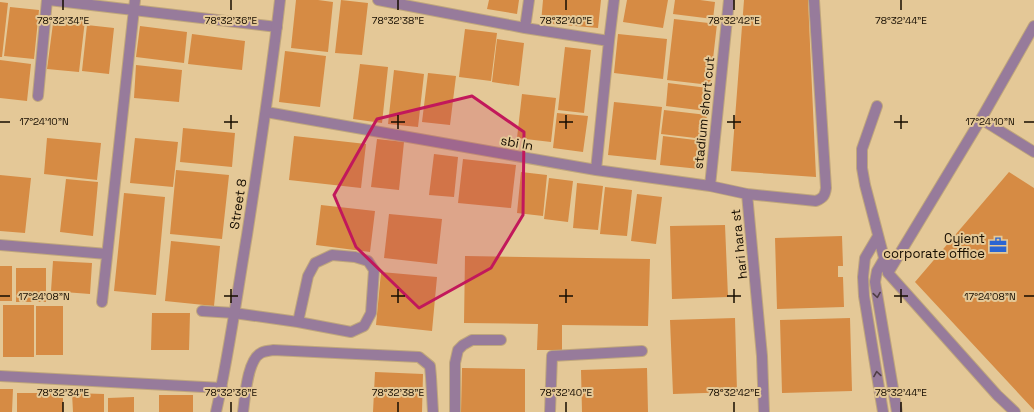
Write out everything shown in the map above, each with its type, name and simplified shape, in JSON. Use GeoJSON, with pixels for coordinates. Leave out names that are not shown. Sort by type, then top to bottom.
{"type":"FeatureCollection","features":[{"type":"Feature","properties":{"kind":"street"},"geometry":{"type":"LineString","coordinates":[[38,96],[48,0],[277,27]]}},
{"type":"Feature","properties":{"kind":"street"},"geometry":{"type":"LineString","coordinates":[[102,302],[135,0]]}},
{"type":"Feature","properties":{"kind":"street","name":"Street 8"},"geometry":{"type":"LineString","coordinates":[[216,412],[222,388],[266,112],[280,0]]}},
{"type":"Feature","properties":{"kind":"street"},"geometry":{"type":"LineString","coordinates":[[378,0],[409,3],[525,28],[609,41]]}},
{"type":"Feature","properties":{"kind":"street"},"geometry":{"type":"LineString","coordinates":[[525,28],[529,0]]}},
{"type":"Feature","properties":{"kind":"street"},"geometry":{"type":"LineString","coordinates":[[596,170],[614,0]]}},
{"type":"Feature","properties":{"kind":"street","name":"stadium short cut"},"geometry":{"type":"LineString","coordinates":[[596,170],[710,186],[729,0]]}},
{"type":"Feature","properties":{"kind":"street"},"geometry":{"type":"LineString","coordinates":[[710,186],[747,194],[816,201],[822,199],[825,195],[826,188],[814,0]]}},
{"type":"Feature","properties":{"kind":"street"},"geometry":{"type":"LineString","coordinates":[[888,273],[982,119],[1034,26]]}},
{"type":"Feature","properties":{"kind":"street"},"geometry":{"type":"LineString","coordinates":[[877,106],[862,149],[862,168],[888,273],[997,395],[1015,412]]}},
{"type":"Feature","properties":{"kind":"street","name":"sbi ln"},"geometry":{"type":"LineString","coordinates":[[266,112],[596,170]]}},
{"type":"Feature","properties":{"kind":"street"},"geometry":{"type":"LineString","coordinates":[[982,119],[1034,152]]}},
{"type":"Feature","properties":{"kind":"street","name":"hari hara st"},"geometry":{"type":"LineString","coordinates":[[747,194],[762,356],[764,412]]}},
{"type":"Feature","properties":{"kind":"street"},"geometry":{"type":"LineString","coordinates":[[878,236],[865,258],[864,296],[883,412]]}},
{"type":"Feature","properties":{"kind":"street"},"geometry":{"type":"LineString","coordinates":[[0,245],[107,254]]}},
{"type":"Feature","properties":{"kind":"street"},"geometry":{"type":"LineString","coordinates":[[202,311],[234,313],[298,322],[351,332],[364,326],[371,314],[374,270],[368,261],[355,257],[332,255],[315,263],[308,276],[298,322]]}},
{"type":"Feature","properties":{"kind":"street"},"geometry":{"type":"LineString","coordinates":[[884,259],[877,271],[875,282],[897,412]]}},
{"type":"Feature","properties":{"kind":"street"},"geometry":{"type":"LineString","coordinates":[[455,412],[455,363],[458,350],[472,340],[501,340]]}},
{"type":"Feature","properties":{"kind":"street"},"geometry":{"type":"LineString","coordinates":[[243,412],[248,375],[252,362],[260,353],[273,350],[419,357],[430,366],[433,412]]}},
{"type":"Feature","properties":{"kind":"street"},"geometry":{"type":"LineString","coordinates":[[550,412],[552,356],[642,351]]}},
{"type":"Feature","properties":{"kind":"street"},"geometry":{"type":"LineString","coordinates":[[0,376],[222,388]]}},
{"type":"Feature","properties":{"kind":"highlighted area"},"geometry":{"type":"Polygon","coordinates":[[[472,96],[524,132],[523,215],[491,268],[419,308],[356,247],[334,195],[377,119],[472,96]]]}},
{"type":"Feature","properties":{"kind":"building"},"geometry":{"type":"Polygon","coordinates":[[[296,0],[333,2],[328,52],[291,48],[296,0]]]}},
{"type":"Feature","properties":{"kind":"building"},"geometry":{"type":"Polygon","coordinates":[[[341,0],[368,3],[362,55],[335,53],[341,0]]]}},
{"type":"Feature","properties":{"kind":"building"},"geometry":{"type":"Polygon","coordinates":[[[489,0],[519,0],[517,14],[487,9],[489,0]]]}},
{"type":"Feature","properties":{"kind":"building"},"geometry":{"type":"Polygon","coordinates":[[[543,0],[601,0],[598,28],[541,23],[543,0]]]}},
{"type":"Feature","properties":{"kind":"building"},"geometry":{"type":"Polygon","coordinates":[[[627,0],[668,0],[663,28],[623,22],[627,0]]]}},
{"type":"Feature","properties":{"kind":"building"},"geometry":{"type":"Polygon","coordinates":[[[675,0],[700,0],[715,2],[713,19],[673,14],[675,0]]]}},
{"type":"Feature","properties":{"kind":"building"},"geometry":{"type":"Polygon","coordinates":[[[744,0],[808,0],[816,177],[731,171],[744,0]]]}},
{"type":"Feature","properties":{"kind":"building"},"geometry":{"type":"Polygon","coordinates":[[[0,2],[8,3],[2,57],[0,57],[0,2]]]}},
{"type":"Feature","properties":{"kind":"building"},"geometry":{"type":"Polygon","coordinates":[[[10,7],[39,10],[34,59],[4,56],[10,7]]]}},
{"type":"Feature","properties":{"kind":"building"},"geometry":{"type":"Polygon","coordinates":[[[54,16],[85,20],[79,72],[47,69],[54,16]]]}},
{"type":"Feature","properties":{"kind":"building"},"geometry":{"type":"Polygon","coordinates":[[[674,19],[717,24],[710,85],[667,80],[674,19]]]}},
{"type":"Feature","properties":{"kind":"building"},"geometry":{"type":"Polygon","coordinates":[[[87,25],[114,28],[109,74],[82,71],[87,25]]]}},
{"type":"Feature","properties":{"kind":"building"},"geometry":{"type":"Polygon","coordinates":[[[140,26],[187,32],[184,63],[136,57],[140,26]]]}},
{"type":"Feature","properties":{"kind":"building"},"geometry":{"type":"Polygon","coordinates":[[[465,29],[497,33],[491,81],[459,77],[465,29]]]}},
{"type":"Feature","properties":{"kind":"building"},"geometry":{"type":"Polygon","coordinates":[[[192,34],[245,41],[242,70],[188,64],[192,34]]]}},
{"type":"Feature","properties":{"kind":"building"},"geometry":{"type":"Polygon","coordinates":[[[618,34],[667,39],[663,79],[614,73],[618,34]]]}},
{"type":"Feature","properties":{"kind":"building"},"geometry":{"type":"Polygon","coordinates":[[[497,39],[524,43],[519,86],[492,82],[497,39]]]}},
{"type":"Feature","properties":{"kind":"building"},"geometry":{"type":"Polygon","coordinates":[[[565,47],[591,50],[584,113],[558,110],[565,47]]]}},
{"type":"Feature","properties":{"kind":"building"},"geometry":{"type":"Polygon","coordinates":[[[285,51],[326,56],[320,107],[279,102],[285,51]]]}},
{"type":"Feature","properties":{"kind":"building"},"geometry":{"type":"Polygon","coordinates":[[[0,60],[31,64],[27,101],[0,98],[0,60]]]}},
{"type":"Feature","properties":{"kind":"building"},"geometry":{"type":"Polygon","coordinates":[[[360,64],[388,67],[382,123],[353,119],[360,64]]]}},
{"type":"Feature","properties":{"kind":"building"},"geometry":{"type":"Polygon","coordinates":[[[136,65],[182,70],[179,102],[134,98],[136,65]]]}},
{"type":"Feature","properties":{"kind":"building"},"geometry":{"type":"Polygon","coordinates":[[[394,70],[424,74],[418,127],[388,124],[394,70]]]}},
{"type":"Feature","properties":{"kind":"building"},"geometry":{"type":"Polygon","coordinates":[[[428,73],[456,76],[450,125],[422,122],[428,73]]]}},
{"type":"Feature","properties":{"kind":"building"},"geometry":{"type":"Polygon","coordinates":[[[668,83],[708,88],[706,111],[666,106],[668,83]]]}},
{"type":"Feature","properties":{"kind":"building"},"geometry":{"type":"Polygon","coordinates":[[[522,94],[556,98],[551,142],[517,138],[522,94]]]}},
{"type":"Feature","properties":{"kind":"building"},"geometry":{"type":"Polygon","coordinates":[[[614,102],[662,107],[656,160],[608,155],[614,102]]]}},
{"type":"Feature","properties":{"kind":"building"},"geometry":{"type":"Polygon","coordinates":[[[664,110],[707,115],[704,139],[661,134],[664,110]]]}},
{"type":"Feature","properties":{"kind":"building"},"geometry":{"type":"Polygon","coordinates":[[[557,113],[588,116],[583,152],[553,148],[557,113]]]}},
{"type":"Feature","properties":{"kind":"building"},"geometry":{"type":"Polygon","coordinates":[[[183,128],[235,133],[232,167],[180,162],[183,128]]]}},
{"type":"Feature","properties":{"kind":"building"},"geometry":{"type":"Polygon","coordinates":[[[294,136],[366,144],[361,188],[289,180],[294,136]]]}},
{"type":"Feature","properties":{"kind":"building"},"geometry":{"type":"Polygon","coordinates":[[[663,136],[703,141],[700,169],[660,165],[663,136]]]}},
{"type":"Feature","properties":{"kind":"building"},"geometry":{"type":"Polygon","coordinates":[[[47,138],[101,143],[97,180],[44,174],[47,138]]]}},
{"type":"Feature","properties":{"kind":"building"},"geometry":{"type":"Polygon","coordinates":[[[135,138],[178,142],[173,187],[130,183],[135,138]]]}},
{"type":"Feature","properties":{"kind":"building"},"geometry":{"type":"Polygon","coordinates":[[[377,139],[404,142],[399,190],[371,187],[377,139]]]}},
{"type":"Feature","properties":{"kind":"building"},"geometry":{"type":"Polygon","coordinates":[[[434,154],[458,157],[454,197],[429,195],[434,154]]]}},
{"type":"Feature","properties":{"kind":"building"},"geometry":{"type":"Polygon","coordinates":[[[463,159],[516,165],[511,208],[458,203],[463,159]]]}},
{"type":"Feature","properties":{"kind":"building"},"geometry":{"type":"Polygon","coordinates":[[[176,170],[229,175],[222,239],[170,234],[176,170]]]}},
{"type":"Feature","properties":{"kind":"building"},"geometry":{"type":"Polygon","coordinates":[[[521,172],[547,175],[543,216],[517,213],[521,172]]]}},
{"type":"Feature","properties":{"kind":"building"},"geometry":{"type":"Polygon","coordinates":[[[1009,172],[1034,188],[1034,410],[915,282],[1009,172]]]}},
{"type":"Feature","properties":{"kind":"building"},"geometry":{"type":"Polygon","coordinates":[[[0,175],[31,178],[25,233],[0,231],[0,175]]]}},
{"type":"Feature","properties":{"kind":"building"},"geometry":{"type":"Polygon","coordinates":[[[549,178],[573,181],[568,222],[544,219],[549,178]]]}},
{"type":"Feature","properties":{"kind":"building"},"geometry":{"type":"Polygon","coordinates":[[[66,179],[98,182],[93,236],[60,232],[66,179]]]}},
{"type":"Feature","properties":{"kind":"building"},"geometry":{"type":"Polygon","coordinates":[[[577,183],[603,186],[598,230],[573,228],[577,183]]]}},
{"type":"Feature","properties":{"kind":"building"},"geometry":{"type":"Polygon","coordinates":[[[605,187],[632,190],[627,236],[600,234],[605,187]]]}},
{"type":"Feature","properties":{"kind":"building"},"geometry":{"type":"Polygon","coordinates":[[[124,193],[165,197],[156,295],[114,291],[124,193]]]}},
{"type":"Feature","properties":{"kind":"building"},"geometry":{"type":"Polygon","coordinates":[[[637,194],[662,197],[656,244],[631,241],[637,194]]]}},
{"type":"Feature","properties":{"kind":"building"},"geometry":{"type":"Polygon","coordinates":[[[321,205],[375,211],[370,252],[316,245],[321,205]]]}},
{"type":"Feature","properties":{"kind":"building"},"geometry":{"type":"Polygon","coordinates":[[[389,214],[442,219],[437,264],[384,258],[389,214]]]}},
{"type":"Feature","properties":{"kind":"building"},"geometry":{"type":"Polygon","coordinates":[[[725,225],[728,297],[672,299],[670,226],[725,225]]]}},
{"type":"Feature","properties":{"kind":"building"},"geometry":{"type":"Polygon","coordinates":[[[842,236],[843,266],[838,266],[838,277],[843,277],[844,307],[777,309],[775,238],[842,236]]]}},
{"type":"Feature","properties":{"kind":"building"},"geometry":{"type":"Polygon","coordinates":[[[171,241],[220,246],[214,306],[165,301],[171,241]]]}},
{"type":"Feature","properties":{"kind":"building"},"geometry":{"type":"Polygon","coordinates":[[[465,256],[650,259],[648,326],[562,325],[562,350],[537,350],[538,324],[464,323],[465,256]]]}},
{"type":"Feature","properties":{"kind":"building"},"geometry":{"type":"Polygon","coordinates":[[[53,261],[92,263],[90,294],[51,291],[53,261]]]}},
{"type":"Feature","properties":{"kind":"building"},"geometry":{"type":"Polygon","coordinates":[[[0,266],[12,266],[12,301],[0,301],[0,266]]]}},
{"type":"Feature","properties":{"kind":"building"},"geometry":{"type":"Polygon","coordinates":[[[16,268],[46,268],[46,302],[16,302],[16,268]]]}},
{"type":"Feature","properties":{"kind":"building"},"geometry":{"type":"Polygon","coordinates":[[[381,272],[437,277],[432,331],[376,325],[381,272]]]}},
{"type":"Feature","properties":{"kind":"building"},"geometry":{"type":"Polygon","coordinates":[[[3,305],[34,305],[34,357],[3,357],[3,305]]]}},
{"type":"Feature","properties":{"kind":"building"},"geometry":{"type":"Polygon","coordinates":[[[36,306],[63,306],[63,355],[36,355],[36,306]]]}},
{"type":"Feature","properties":{"kind":"building"},"geometry":{"type":"Polygon","coordinates":[[[152,313],[190,313],[189,350],[151,350],[152,313]]]}},
{"type":"Feature","properties":{"kind":"building"},"geometry":{"type":"Polygon","coordinates":[[[735,318],[737,392],[673,394],[670,320],[735,318]]]}},
{"type":"Feature","properties":{"kind":"building"},"geometry":{"type":"Polygon","coordinates":[[[850,318],[852,391],[782,393],[780,320],[850,318]]]}},
{"type":"Feature","properties":{"kind":"building"},"geometry":{"type":"Polygon","coordinates":[[[462,368],[525,369],[525,412],[461,412],[462,368]]]}},
{"type":"Feature","properties":{"kind":"building"},"geometry":{"type":"Polygon","coordinates":[[[647,368],[648,412],[582,412],[581,370],[647,368]]]}},
{"type":"Feature","properties":{"kind":"building"},"geometry":{"type":"Polygon","coordinates":[[[375,372],[423,374],[422,412],[373,412],[375,372]]]}},
{"type":"Feature","properties":{"kind":"building"},"geometry":{"type":"Polygon","coordinates":[[[0,389],[13,389],[12,412],[0,412],[0,389]]]}},
{"type":"Feature","properties":{"kind":"building"},"geometry":{"type":"Polygon","coordinates":[[[17,393],[63,393],[63,412],[17,412],[17,393]]]}},
{"type":"Feature","properties":{"kind":"building"},"geometry":{"type":"Polygon","coordinates":[[[72,393],[104,394],[104,412],[73,412],[72,393]]]}},
{"type":"Feature","properties":{"kind":"building"},"geometry":{"type":"Polygon","coordinates":[[[159,395],[193,395],[193,412],[159,412],[159,395]]]}},
{"type":"Feature","properties":{"kind":"building"},"geometry":{"type":"Polygon","coordinates":[[[134,397],[134,412],[108,412],[108,398],[134,397]]]}},
{"type":"Feature","properties":{"kind":"place","name":"Cyient corporate office"},"geometry":{"type":"Point","coordinates":[998,245]}}]}
